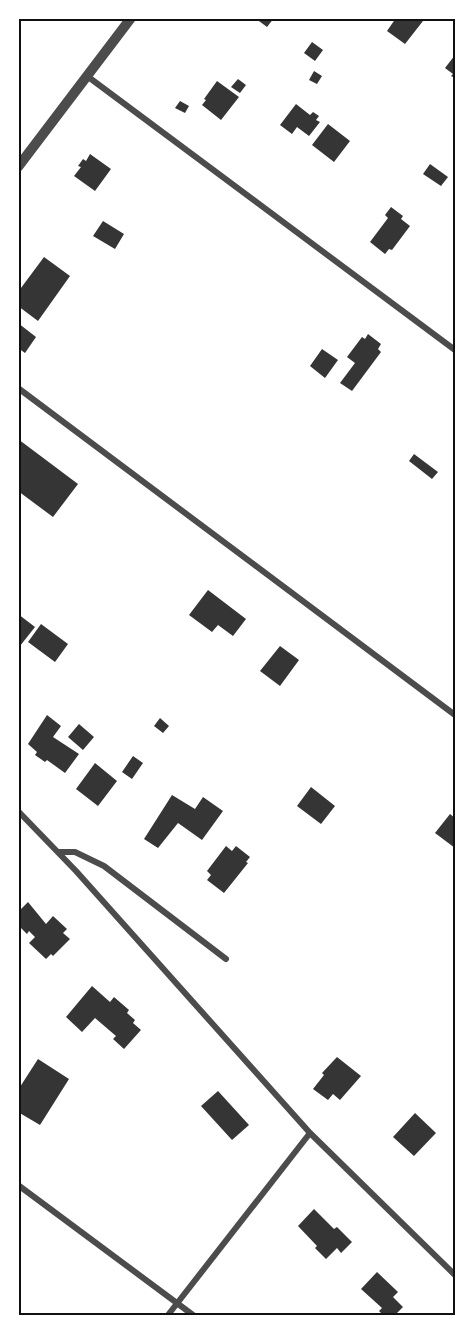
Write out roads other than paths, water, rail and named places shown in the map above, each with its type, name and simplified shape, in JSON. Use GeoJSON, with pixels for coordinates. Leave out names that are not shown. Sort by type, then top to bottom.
{"type":"FeatureCollection","features":[{"type":"Feature","properties":{"kind":"street"},"geometry":{"type":"LineString","coordinates":[[18,167],[131,18]]}},
{"type":"Feature","properties":{"kind":"street"},"geometry":{"type":"LineString","coordinates":[[87,76],[455,350]]}},
{"type":"Feature","properties":{"kind":"street"},"geometry":{"type":"LineString","coordinates":[[18,388],[455,715]]}},
{"type":"Feature","properties":{"kind":"street"},"geometry":{"type":"LineString","coordinates":[[18,811],[59,852],[310,1133],[455,1275]]}},
{"type":"Feature","properties":{"kind":"street"},"geometry":{"type":"LineString","coordinates":[[59,852],[75,852],[104,866],[226,959]]}},
{"type":"Feature","properties":{"kind":"street"},"geometry":{"type":"LineString","coordinates":[[168,1315],[310,1133]]}},
{"type":"Feature","properties":{"kind":"street"},"geometry":{"type":"LineString","coordinates":[[18,1185],[193,1315]]}}]}
